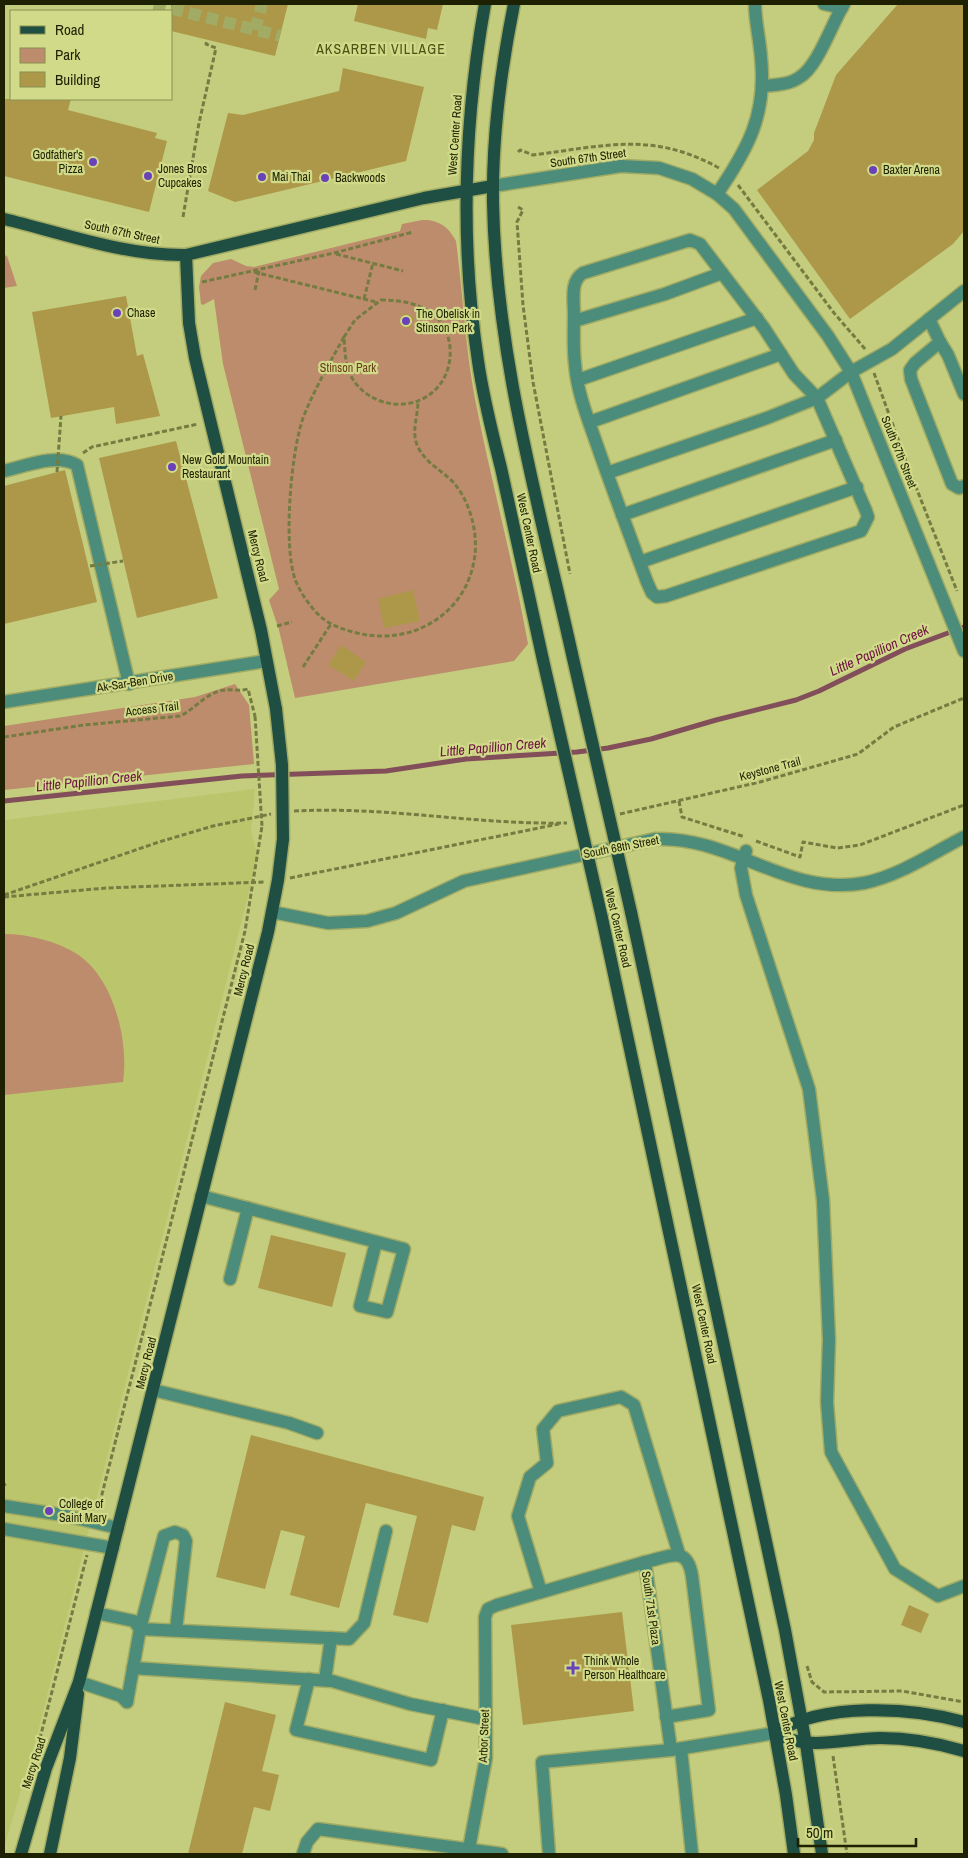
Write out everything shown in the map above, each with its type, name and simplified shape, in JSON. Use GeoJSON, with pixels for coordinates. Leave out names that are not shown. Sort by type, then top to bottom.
{"type":"FeatureCollection","features":[{"type":"Feature","properties":{"kind":"main road","name":"West Center Road"},"geometry":{"type":"LineString","coordinates":[[485,4],[471,95],[465,191],[470,290],[478,362],[487,416],[602,918],[694,1341],[775,1733],[794,1854]]}},
{"type":"Feature","properties":{"kind":"main road","name":"West Center Road"},"geometry":{"type":"LineString","coordinates":[[514,4],[502,80],[493,186],[496,265],[508,364],[524,446],[631,912],[764,1530],[806,1744],[822,1854]]}},
{"type":"Feature","properties":{"kind":"main road","name":"South 67th Street"},"geometry":{"type":"LineString","coordinates":[[4,219],[126,249],[168,255],[186,255],[424,198],[493,186]]}},
{"type":"Feature","properties":{"kind":"main road","name":"Mercy Road"},"geometry":{"type":"LineString","coordinates":[[50,1854],[70,1758],[79,1682],[272,912],[283,839],[282,765],[276,710],[261,630],[194,358],[189,323],[186,255]]}},
{"type":"Feature","properties":{"kind":"main road","name":"Mercy Road"},"geometry":{"type":"LineString","coordinates":[[21,1854],[51,1753],[79,1682]]}},
{"type":"Feature","properties":{"kind":"main road"},"geometry":{"type":"LineString","coordinates":[[775,1733],[801,1720],[827,1715],[893,1710],[931,1714],[964,1722]]}},
{"type":"Feature","properties":{"kind":"main road"},"geometry":{"type":"LineString","coordinates":[[775,1733],[789,1741],[806,1744],[878,1738],[931,1743],[964,1751]]}},
{"type":"Feature","properties":{"kind":"street"},"geometry":{"type":"LineString","coordinates":[[717,194],[739,161],[751,138],[759,113],[762,86],[755,4]]}},
{"type":"Feature","properties":{"kind":"street"},"geometry":{"type":"LineString","coordinates":[[762,86],[787,84],[802,77],[814,60],[843,6],[824,4]]}},
{"type":"Feature","properties":{"kind":"street","name":"South 67th Street"},"geometry":{"type":"LineString","coordinates":[[493,186],[607,167],[634,165],[679,173],[717,194],[739,216],[828,336],[851,372],[964,652]]}},
{"type":"Feature","properties":{"kind":"street"},"geometry":{"type":"LineString","coordinates":[[690,240],[700,244],[722,273],[756,318],[794,374],[817,398],[857,487],[868,517],[861,531],[666,596],[657,597],[652,594],[607,473],[578,380],[575,365],[574,282],[577,276],[583,273],[690,240]]}},
{"type":"Feature","properties":{"kind":"street"},"geometry":{"type":"LineString","coordinates":[[574,321],[639,302],[722,273]]}},
{"type":"Feature","properties":{"kind":"street"},"geometry":{"type":"LineString","coordinates":[[607,473],[758,422],[817,398],[851,372],[892,349],[964,291]]}},
{"type":"Feature","properties":{"kind":"street"},"geometry":{"type":"LineString","coordinates":[[578,380],[756,318]]}},
{"type":"Feature","properties":{"kind":"street"},"geometry":{"type":"LineString","coordinates":[[929,319],[948,355],[964,394]]}},
{"type":"Feature","properties":{"kind":"street"},"geometry":{"type":"LineString","coordinates":[[940,342],[915,363],[910,370],[911,379],[952,484],[959,488],[964,486]]}},
{"type":"Feature","properties":{"kind":"street"},"geometry":{"type":"LineString","coordinates":[[590,422],[781,354]]}},
{"type":"Feature","properties":{"kind":"street"},"geometry":{"type":"LineString","coordinates":[[622,514],[836,440]]}},
{"type":"Feature","properties":{"kind":"street"},"geometry":{"type":"LineString","coordinates":[[4,471],[54,460],[70,461],[77,465],[128,684]]}},
{"type":"Feature","properties":{"kind":"street"},"geometry":{"type":"LineString","coordinates":[[640,562],[857,487]]}},
{"type":"Feature","properties":{"kind":"street","name":"Ak-Sar-Ben Drive"},"geometry":{"type":"LineString","coordinates":[[4,702],[266,661]]}},
{"type":"Feature","properties":{"kind":"street","name":"South 68th Street"},"geometry":{"type":"LineString","coordinates":[[272,912],[328,923],[367,921],[396,913],[443,890],[480,877],[655,839],[693,841],[745,854],[806,882],[849,885],[891,874],[964,837]]}},
{"type":"Feature","properties":{"kind":"street"},"geometry":{"type":"LineString","coordinates":[[745,854],[741,868],[746,895],[809,1089],[823,1200],[829,1339],[827,1402],[831,1452],[895,1569],[938,1596],[964,1586]]}},
{"type":"Feature","properties":{"kind":"street"},"geometry":{"type":"LineString","coordinates":[[201,1196],[404,1249],[387,1312],[360,1306],[376,1242]]}},
{"type":"Feature","properties":{"kind":"street"},"geometry":{"type":"LineString","coordinates":[[230,1279],[248,1208]]}},
{"type":"Feature","properties":{"kind":"street"},"geometry":{"type":"LineString","coordinates":[[153,1390],[289,1423],[317,1433]]}},
{"type":"Feature","properties":{"kind":"street"},"geometry":{"type":"LineString","coordinates":[[541,1592],[518,1516],[530,1476],[547,1463],[543,1429],[558,1411],[620,1397],[634,1405],[678,1554]]}},
{"type":"Feature","properties":{"kind":"street"},"geometry":{"type":"LineString","coordinates":[[4,1506],[63,1515],[118,1528]]}},
{"type":"Feature","properties":{"kind":"street"},"geometry":{"type":"LineString","coordinates":[[4,1529],[113,1548]]}},
{"type":"Feature","properties":{"kind":"street"},"geometry":{"type":"LineString","coordinates":[[140,1629],[349,1639],[364,1623],[386,1531]]}},
{"type":"Feature","properties":{"kind":"street"},"geometry":{"type":"LineString","coordinates":[[79,1682],[121,1696],[127,1702],[140,1629],[164,1536],[175,1532],[184,1535],[186,1540],[176,1630]]}},
{"type":"Feature","properties":{"kind":"street"},"geometry":{"type":"LineString","coordinates":[[645,1562],[678,1554],[686,1557],[690,1563],[708,1710],[666,1717]]}},
{"type":"Feature","properties":{"kind":"street","name":"South 71st Plaza"},"geometry":{"type":"LineString","coordinates":[[485,1617],[488,1609],[497,1605],[645,1562],[666,1717],[676,1749],[692,1854]]}},
{"type":"Feature","properties":{"kind":"street"},"geometry":{"type":"LineString","coordinates":[[96,1612],[134,1621],[140,1629]]}},
{"type":"Feature","properties":{"kind":"street","name":"Arbor Street"},"geometry":{"type":"LineString","coordinates":[[468,1852],[486,1758],[485,1617]]}},
{"type":"Feature","properties":{"kind":"street"},"geometry":{"type":"LineString","coordinates":[[325,1680],[331,1638]]}},
{"type":"Feature","properties":{"kind":"street"},"geometry":{"type":"LineString","coordinates":[[134,1668],[325,1680],[485,1720]]}},
{"type":"Feature","properties":{"kind":"street"},"geometry":{"type":"LineString","coordinates":[[309,1679],[296,1730],[431,1760],[443,1710]]}},
{"type":"Feature","properties":{"kind":"street"},"geometry":{"type":"LineString","coordinates":[[549,1854],[542,1762],[676,1749],[775,1733]]}},
{"type":"Feature","properties":{"kind":"street"},"geometry":{"type":"LineString","coordinates":[[303,1854],[308,1842],[318,1829],[468,1852],[502,1854]]}},
{"type":"Feature","properties":{"kind":"path"},"geometry":{"type":"LineString","coordinates":[[183,217],[206,86],[215,56],[216,48],[206,44],[207,40]]}},
{"type":"Feature","properties":{"kind":"path"},"geometry":{"type":"LineString","coordinates":[[518,208],[523,210],[517,222],[528,353],[570,579]]}},
{"type":"Feature","properties":{"kind":"path"},"geometry":{"type":"LineString","coordinates":[[202,282],[334,254],[413,232]]}},
{"type":"Feature","properties":{"kind":"path"},"geometry":{"type":"LineString","coordinates":[[334,254],[403,271]]}},
{"type":"Feature","properties":{"kind":"path"},"geometry":{"type":"LineString","coordinates":[[364,299],[373,263]]}},
{"type":"Feature","properties":{"kind":"path"},"geometry":{"type":"LineString","coordinates":[[255,290],[259,271]]}},
{"type":"Feature","properties":{"kind":"path"},"geometry":{"type":"LineString","coordinates":[[259,271],[377,303]]}},
{"type":"Feature","properties":{"kind":"path"},"geometry":{"type":"LineString","coordinates":[[344,338],[348,367],[354,381],[366,394],[378,402],[401,405],[418,401],[438,388],[447,373],[451,348],[442,321],[427,309],[396,300],[381,300],[355,320],[323,371],[303,419],[291,492],[289,521],[295,578],[316,612],[338,628],[373,637],[387,638],[410,634],[436,621],[457,599],[467,582],[474,562],[475,539],[472,519],[454,484],[432,465],[419,450],[415,438],[418,401]]}},
{"type":"Feature","properties":{"kind":"path"},"geometry":{"type":"LineString","coordinates":[[885,402],[957,592]]}},
{"type":"Feature","properties":{"kind":"path"},"geometry":{"type":"LineString","coordinates":[[57,472],[61,416]]}},
{"type":"Feature","properties":{"kind":"path"},"geometry":{"type":"LineString","coordinates":[[70,461],[92,447],[210,421]]}},
{"type":"Feature","properties":{"kind":"path"},"geometry":{"type":"LineString","coordinates":[[90,566],[124,561]]}},
{"type":"Feature","properties":{"kind":"path"},"geometry":{"type":"LineString","coordinates":[[277,626],[292,622]]}},
{"type":"Feature","properties":{"kind":"path"},"geometry":{"type":"LineString","coordinates":[[303,667],[331,624]]}},
{"type":"Feature","properties":{"kind":"path","name":"Access Trail"},"geometry":{"type":"LineString","coordinates":[[4,737],[84,725],[180,716],[191,711],[204,698],[226,690],[239,692],[248,689],[255,716],[262,826],[245,931],[95,1523]]}},
{"type":"Feature","properties":{"kind":"path","name":"Keystone Trail"},"geometry":{"type":"LineString","coordinates":[[613,815],[760,782],[858,754],[894,727],[964,698]]}},
{"type":"Feature","properties":{"kind":"path"},"geometry":{"type":"LineString","coordinates":[[679,801],[682,817],[706,823],[800,857],[803,842],[837,848],[860,845],[964,805]]}},
{"type":"Feature","properties":{"kind":"path"},"geometry":{"type":"LineString","coordinates":[[4,897],[144,886],[254,884],[576,821]]}},
{"type":"Feature","properties":{"kind":"path"},"geometry":{"type":"LineString","coordinates":[[36,1755],[90,1544]]}},
{"type":"Feature","properties":{"kind":"path"},"geometry":{"type":"LineString","coordinates":[[827,1715],[824,1692],[902,1691],[964,1702]]}},
{"type":"Feature","properties":{"kind":"path"},"geometry":{"type":"LineString","coordinates":[[831,1743],[847,1854]]}},
{"type":"Feature","properties":{"kind":"shaded area","name":"College of Saint Mary"},"geometry":{"type":"Polygon","coordinates":[[[255,789],[251,832],[258,856],[38,1732],[4,1848],[4,820],[255,789]]]}},
{"type":"Feature","properties":{"kind":"green space","name":"Stinson Park"},"geometry":{"type":"Polygon","coordinates":[[[422,220],[433,221],[442,225],[456,241],[475,399],[528,644],[514,661],[295,698],[279,630],[269,600],[279,589],[223,364],[214,299],[203,305],[201,304],[199,287],[201,276],[213,263],[231,259],[246,266],[254,267],[400,231],[402,224],[422,220]]]}},
{"type":"Feature","properties":{"kind":"green space"},"geometry":{"type":"Polygon","coordinates":[[[4,255],[7,256],[17,286],[4,288],[4,255]]]}},
{"type":"Feature","properties":{"kind":"green space"},"geometry":{"type":"Polygon","coordinates":[[[235,684],[249,705],[254,764],[4,790],[4,726],[195,697],[235,684]]]}},
{"type":"Feature","properties":{"kind":"green space"},"geometry":{"type":"Polygon","coordinates":[[[4,934],[32,937],[69,949],[90,965],[101,978],[116,1012],[121,1030],[124,1048],[123,1082],[4,1095],[4,934]]]}},
{"type":"Feature","properties":{"kind":"building"},"geometry":{"type":"Polygon","coordinates":[[[171,4],[288,4],[275,56],[172,31],[171,4]]]}},
{"type":"Feature","properties":{"kind":"building"},"geometry":{"type":"Polygon","coordinates":[[[358,4],[443,4],[437,30],[428,28],[426,39],[354,21],[358,4]]]}},
{"type":"Feature","properties":{"kind":"building","name":"Baxter Arena"},"geometry":{"type":"Polygon","coordinates":[[[898,4],[964,4],[964,231],[953,244],[850,319],[757,190],[808,151],[814,140],[814,133],[836,75],[898,4]]]}},
{"type":"Feature","properties":{"kind":"building"},"geometry":{"type":"Polygon","coordinates":[[[343,68],[424,87],[406,161],[235,202],[208,191],[228,113],[243,115],[339,91],[343,68]]]}},
{"type":"Feature","properties":{"kind":"building"},"geometry":{"type":"Polygon","coordinates":[[[4,99],[71,100],[68,110],[157,133],[155,138],[167,141],[149,212],[4,176],[4,99]]]}},
{"type":"Feature","properties":{"kind":"building"},"geometry":{"type":"Polygon","coordinates":[[[126,296],[137,356],[143,354],[160,416],[116,424],[114,407],[51,418],[32,312],[126,296]]]}},
{"type":"Feature","properties":{"kind":"building","name":"The Obelisk in Stinson Park"},"geometry":{"type":"Polygon","coordinates":[[[402,313],[414,316],[411,329],[399,325],[402,313]]]}},
{"type":"Feature","properties":{"kind":"building"},"geometry":{"type":"Polygon","coordinates":[[[176,441],[218,598],[137,618],[99,458],[176,441]]]}},
{"type":"Feature","properties":{"kind":"building"},"geometry":{"type":"Polygon","coordinates":[[[65,470],[97,602],[4,624],[4,486],[65,470]]]}},
{"type":"Feature","properties":{"kind":"building"},"geometry":{"type":"Polygon","coordinates":[[[413,590],[420,621],[384,628],[378,599],[413,590]]]}},
{"type":"Feature","properties":{"kind":"building"},"geometry":{"type":"Polygon","coordinates":[[[341,645],[366,662],[354,681],[328,665],[341,645]]]}},
{"type":"Feature","properties":{"kind":"building"},"geometry":{"type":"Polygon","coordinates":[[[271,1235],[346,1253],[332,1307],[258,1288],[271,1235]]]}},
{"type":"Feature","properties":{"kind":"building"},"geometry":{"type":"Polygon","coordinates":[[[251,1435],[484,1497],[475,1531],[452,1525],[428,1623],[393,1615],[417,1516],[366,1503],[339,1608],[290,1595],[305,1536],[281,1530],[265,1589],[216,1577],[251,1435]]]}},
{"type":"Feature","properties":{"kind":"building"},"geometry":{"type":"Polygon","coordinates":[[[909,1605],[929,1614],[921,1633],[901,1625],[909,1605]]]}},
{"type":"Feature","properties":{"kind":"building","name":"Think Whole Person Healthcare"},"geometry":{"type":"Polygon","coordinates":[[[622,1612],[634,1711],[523,1725],[511,1625],[622,1612]]]}},
{"type":"Feature","properties":{"kind":"building"},"geometry":{"type":"Polygon","coordinates":[[[225,1702],[276,1715],[262,1771],[279,1775],[270,1811],[254,1807],[242,1854],[188,1854],[225,1702]]]}},
{"type":"Feature","properties":{"kind":"waterway","name":"Little Papillion Creek"},"geometry":{"type":"LineString","coordinates":[[4,801],[242,776],[386,771],[466,759],[577,752],[608,748],[651,739],[796,700],[819,691],[905,649],[964,627]]}},
{"type":"Feature","properties":{"kind":"tunnel"},"geometry":{"type":"LineString","coordinates":[[154,4],[280,36]]}},
{"type":"Feature","properties":{"kind":"tunnel"},"geometry":{"type":"LineString","coordinates":[[255,30],[262,4]]}},
{"type":"Feature","properties":{"kind":"place","name":"Godfather's Pizza"},"geometry":{"type":"Point","coordinates":[93,162]}},
{"type":"Feature","properties":{"kind":"place","name":"Baxter Arena"},"geometry":{"type":"Point","coordinates":[873,170]}},
{"type":"Feature","properties":{"kind":"place","name":"Jones Bros Cupcakes"},"geometry":{"type":"Point","coordinates":[148,176]}},
{"type":"Feature","properties":{"kind":"place","name":"Mai Thai"},"geometry":{"type":"Point","coordinates":[262,177]}},
{"type":"Feature","properties":{"kind":"place","name":"Backwoods"},"geometry":{"type":"Point","coordinates":[325,178]}},
{"type":"Feature","properties":{"kind":"place","name":"Chase"},"geometry":{"type":"Point","coordinates":[117,313]}},
{"type":"Feature","properties":{"kind":"place","name":"The Obelisk in Stinson Park"},"geometry":{"type":"Point","coordinates":[406,321]}},
{"type":"Feature","properties":{"kind":"place","name":"New Gold Mountain Restaurant"},"geometry":{"type":"Point","coordinates":[172,467]}},
{"type":"Feature","properties":{"kind":"place","name":"College of Saint Mary"},"geometry":{"type":"Point","coordinates":[49,1511]}},
{"type":"Feature","properties":{"kind":"place","name":"Think Whole Person Healthcare"},"geometry":{"type":"Point","coordinates":[573,1668]}},
{"type":"Feature","properties":{"kind":"district","name":"AKSARBEN VILLAGE"},"geometry":{"type":"Point","coordinates":[381,49]}}]}
